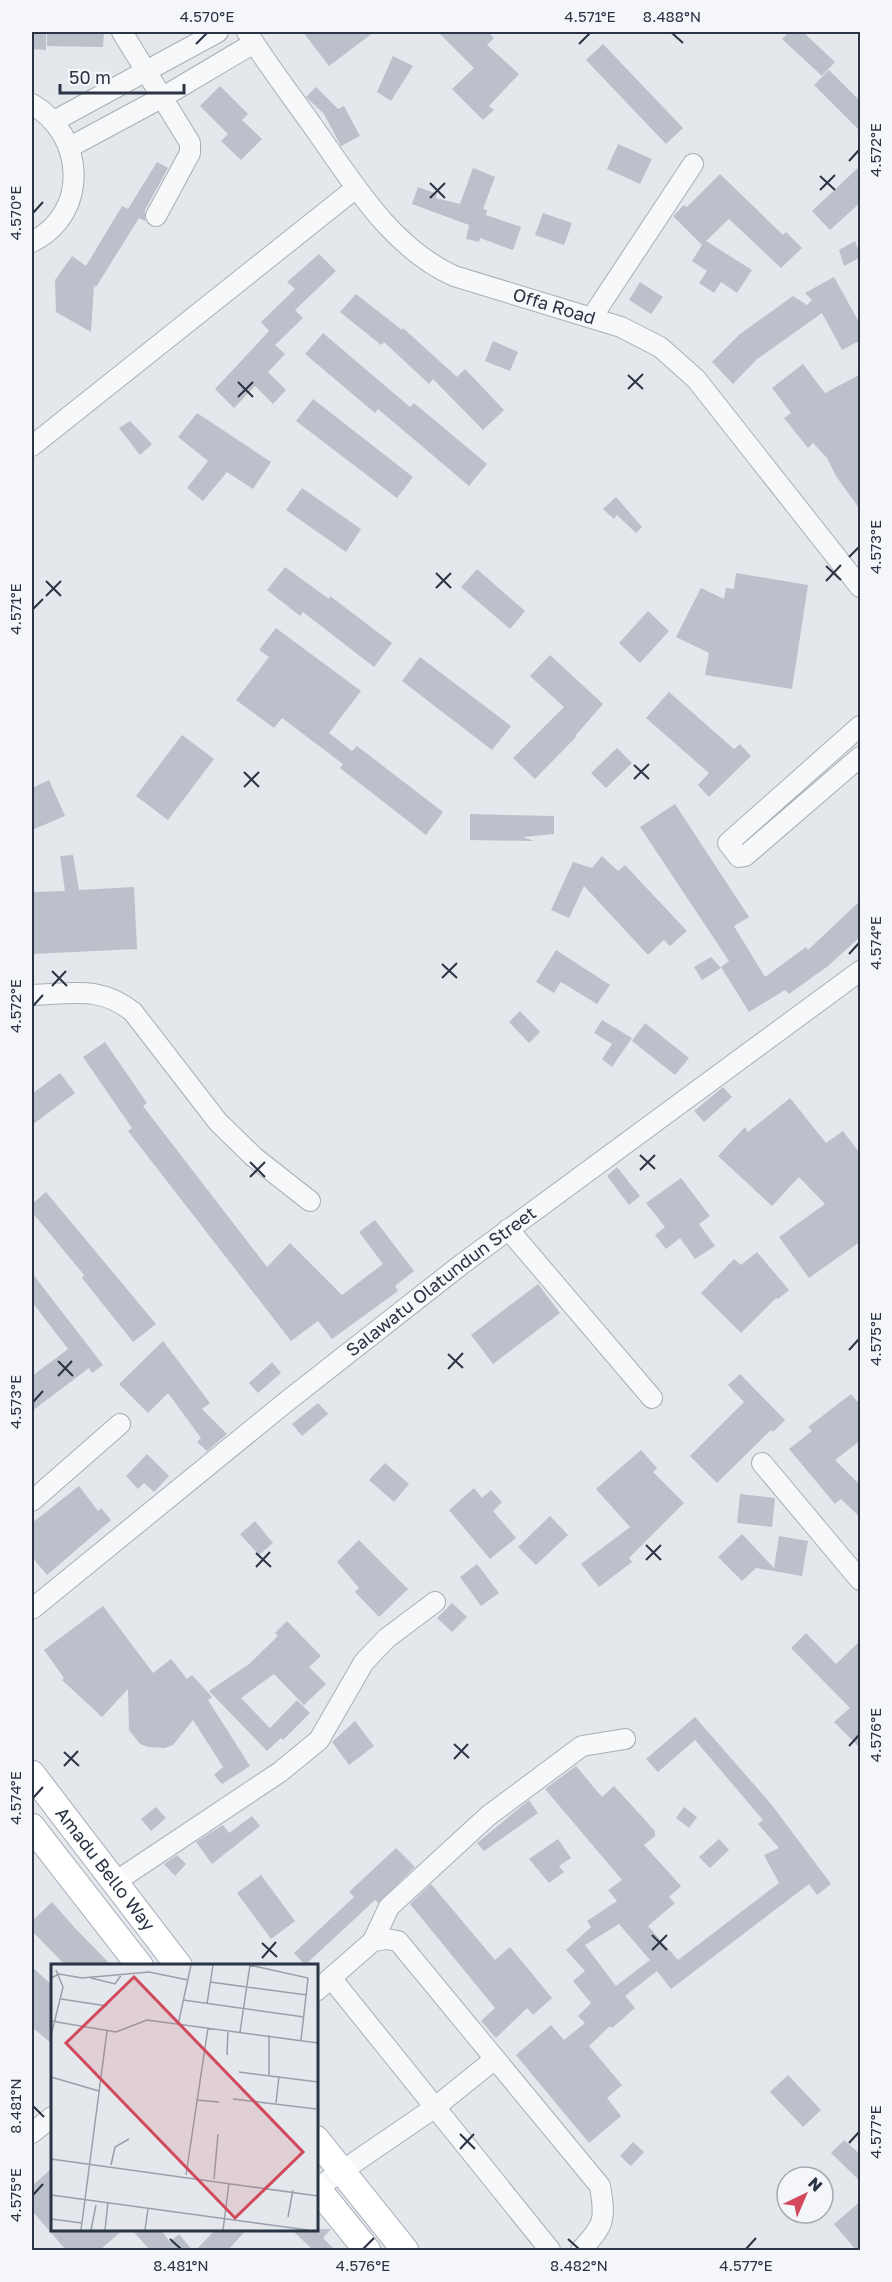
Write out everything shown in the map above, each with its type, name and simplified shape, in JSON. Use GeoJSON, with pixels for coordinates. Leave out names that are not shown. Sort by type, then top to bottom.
{"type":"FeatureCollection","features":[{"type":"Feature","properties":{"kind":"main road","name":"Amadu Bello Way"},"geometry":{"type":"LineString","coordinates":[[32,1774],[178,1964]]}},
{"type":"Feature","properties":{"kind":"main road","name":"Amadu Bello Way"},"geometry":{"type":"LineString","coordinates":[[32,1827],[139,1964]]}},
{"type":"Feature","properties":{"kind":"main road"},"geometry":{"type":"LineString","coordinates":[[318,2141],[405,2250]]}},
{"type":"Feature","properties":{"kind":"main road"},"geometry":{"type":"LineString","coordinates":[[318,2188],[367,2250]]}},
{"type":"Feature","properties":{"kind":"street"},"geometry":{"type":"LineString","coordinates":[[122,32],[190,143],[190,153],[156,216]]}},
{"type":"Feature","properties":{"kind":"street"},"geometry":{"type":"LineString","coordinates":[[54,121],[218,32]]}},
{"type":"Feature","properties":{"kind":"street"},"geometry":{"type":"LineString","coordinates":[[70,147],[163,98],[250,37]]}},
{"type":"Feature","properties":{"kind":"street","name":"Offa Road"},"geometry":{"type":"LineString","coordinates":[[250,37],[356,188],[410,249],[436,268],[454,276],[621,327],[660,347],[696,380],[861,587]]}},
{"type":"Feature","properties":{"kind":"street"},"geometry":{"type":"LineString","coordinates":[[32,104],[54,121],[70,147],[75,176],[68,205],[50,229],[32,242]]}},
{"type":"Feature","properties":{"kind":"street"},"geometry":{"type":"LineString","coordinates":[[592,318],[693,164]]}},
{"type":"Feature","properties":{"kind":"street"},"geometry":{"type":"LineString","coordinates":[[32,446],[356,188]]}},
{"type":"Feature","properties":{"kind":"street"},"geometry":{"type":"LineString","coordinates":[[861,726],[731,837],[728,843],[739,857],[746,856],[861,757]]}},
{"type":"Feature","properties":{"kind":"street"},"geometry":{"type":"LineString","coordinates":[[816,764],[831,782]]}},
{"type":"Feature","properties":{"kind":"street"},"geometry":{"type":"LineString","coordinates":[[794,783],[809,801]]}},
{"type":"Feature","properties":{"kind":"street","name":"Salawatu Olatundun Street"},"geometry":{"type":"LineString","coordinates":[[32,1609],[286,1402],[508,1229],[861,971]]}},
{"type":"Feature","properties":{"kind":"street"},"geometry":{"type":"LineString","coordinates":[[32,995],[98,993],[119,1000],[133,1012],[218,1122],[254,1157],[310,1201]]}},
{"type":"Feature","properties":{"kind":"street"},"geometry":{"type":"LineString","coordinates":[[508,1229],[652,1398]]}},
{"type":"Feature","properties":{"kind":"street"},"geometry":{"type":"LineString","coordinates":[[32,1501],[120,1424]]}},
{"type":"Feature","properties":{"kind":"street"},"geometry":{"type":"LineString","coordinates":[[762,1463],[861,1580]]}},
{"type":"Feature","properties":{"kind":"street"},"geometry":{"type":"LineString","coordinates":[[115,1882],[280,1772],[319,1740],[364,1662],[387,1638],[435,1602]]}},
{"type":"Feature","properties":{"kind":"street"},"geometry":{"type":"LineString","coordinates":[[550,2250],[434,2108],[324,1984],[373,1941],[389,1908],[488,1816],[582,1746],[625,1739]]}},
{"type":"Feature","properties":{"kind":"street"},"geometry":{"type":"LineString","coordinates":[[373,1941],[386,1939],[398,1941],[600,2186],[604,2207],[601,2228],[581,2250]]}},
{"type":"Feature","properties":{"kind":"street"},"geometry":{"type":"LineString","coordinates":[[318,2186],[343,2172],[434,2108],[495,2059]]}},
{"type":"Feature","properties":{"kind":"street"},"geometry":{"type":"LineString","coordinates":[[32,2133],[51,2118]]}},
{"type":"Feature","properties":{"kind":"building"},"geometry":{"type":"Polygon","coordinates":[[[47,32],[104,32],[103,47],[47,46],[47,32]]]}},
{"type":"Feature","properties":{"kind":"building"},"geometry":{"type":"Polygon","coordinates":[[[303,32],[374,32],[329,66],[303,32]]]}},
{"type":"Feature","properties":{"kind":"building"},"geometry":{"type":"Polygon","coordinates":[[[438,32],[488,32],[494,38],[487,45],[519,74],[489,106],[494,110],[483,120],[452,89],[474,68],[438,32]]]}},
{"type":"Feature","properties":{"kind":"building"},"geometry":{"type":"Polygon","coordinates":[[[789,32],[803,32],[835,62],[822,76],[782,39],[789,32]]]}},
{"type":"Feature","properties":{"kind":"building"},"geometry":{"type":"Polygon","coordinates":[[[32,34],[46,34],[46,50],[32,49],[32,34]]]}},
{"type":"Feature","properties":{"kind":"building"},"geometry":{"type":"Polygon","coordinates":[[[603,44],[683,128],[666,144],[586,60],[603,44]]]}},
{"type":"Feature","properties":{"kind":"building"},"geometry":{"type":"Polygon","coordinates":[[[393,56],[413,66],[391,101],[377,92],[393,56]]]}},
{"type":"Feature","properties":{"kind":"building"},"geometry":{"type":"Polygon","coordinates":[[[829,70],[861,102],[861,132],[814,85],[829,70]]]}},
{"type":"Feature","properties":{"kind":"building"},"geometry":{"type":"Polygon","coordinates":[[[220,86],[248,114],[242,120],[262,139],[241,160],[221,141],[228,134],[200,106],[220,86]]]}},
{"type":"Feature","properties":{"kind":"building"},"geometry":{"type":"Polygon","coordinates":[[[316,87],[338,109],[344,106],[360,136],[341,146],[324,114],[306,97],[316,87]]]}},
{"type":"Feature","properties":{"kind":"building"},"geometry":{"type":"Polygon","coordinates":[[[618,144],[652,159],[640,184],[607,169],[618,144]]]}},
{"type":"Feature","properties":{"kind":"building"},"geometry":{"type":"Polygon","coordinates":[[[157,162],[168,168],[145,210],[145,221],[139,218],[96,287],[94,285],[91,332],[56,312],[55,280],[72,256],[86,266],[122,206],[128,209],[157,162]]]}},
{"type":"Feature","properties":{"kind":"building"},"geometry":{"type":"Polygon","coordinates":[[[861,165],[861,202],[830,230],[812,211],[861,165]]]}},
{"type":"Feature","properties":{"kind":"building"},"geometry":{"type":"Polygon","coordinates":[[[473,168],[495,177],[483,209],[487,210],[486,215],[521,227],[513,250],[480,238],[479,242],[466,239],[469,225],[412,204],[418,187],[437,194],[436,198],[460,204],[473,168]]]}},
{"type":"Feature","properties":{"kind":"building"},"geometry":{"type":"Polygon","coordinates":[[[720,174],[783,235],[786,232],[802,248],[781,268],[729,219],[706,241],[752,270],[737,293],[721,282],[714,293],[699,283],[707,271],[692,261],[702,245],[673,216],[684,205],[687,207],[720,174]]]}},
{"type":"Feature","properties":{"kind":"building"},"geometry":{"type":"Polygon","coordinates":[[[543,213],[572,223],[564,245],[535,235],[543,213]]]}},
{"type":"Feature","properties":{"kind":"building"},"geometry":{"type":"Polygon","coordinates":[[[855,241],[861,257],[844,266],[839,250],[855,241]]]}},
{"type":"Feature","properties":{"kind":"building"},"geometry":{"type":"Polygon","coordinates":[[[319,254],[336,271],[295,310],[303,318],[275,345],[285,354],[268,372],[286,390],[273,404],[255,386],[234,408],[215,389],[269,331],[261,322],[295,289],[287,282],[319,254]]]}},
{"type":"Feature","properties":{"kind":"building"},"geometry":{"type":"Polygon","coordinates":[[[834,277],[861,326],[861,340],[842,350],[822,313],[756,360],[733,384],[712,362],[740,334],[793,296],[807,305],[812,300],[805,293],[834,277]]]}},
{"type":"Feature","properties":{"kind":"building"},"geometry":{"type":"Polygon","coordinates":[[[640,282],[663,297],[651,314],[629,300],[640,282]]]}},
{"type":"Feature","properties":{"kind":"building"},"geometry":{"type":"Polygon","coordinates":[[[356,294],[402,330],[403,328],[457,377],[465,369],[504,410],[483,430],[433,379],[429,384],[384,342],[381,345],[340,312],[356,294]]]}},
{"type":"Feature","properties":{"kind":"building"},"geometry":{"type":"Polygon","coordinates":[[[323,333],[410,407],[414,403],[487,464],[469,486],[378,409],[375,413],[305,354],[323,333]]]}},
{"type":"Feature","properties":{"kind":"building"},"geometry":{"type":"Polygon","coordinates":[[[493,341],[518,352],[510,371],[485,361],[493,341]]]}},
{"type":"Feature","properties":{"kind":"building"},"geometry":{"type":"Polygon","coordinates":[[[803,364],[825,393],[861,374],[861,511],[836,476],[827,458],[813,443],[808,448],[784,418],[791,413],[772,388],[803,364]]]}},
{"type":"Feature","properties":{"kind":"building"},"geometry":{"type":"Polygon","coordinates":[[[313,399],[413,477],[397,498],[296,421],[313,399]]]}},
{"type":"Feature","properties":{"kind":"building"},"geometry":{"type":"Polygon","coordinates":[[[197,413],[271,462],[253,489],[227,472],[203,501],[187,488],[208,461],[178,437],[197,413]]]}},
{"type":"Feature","properties":{"kind":"building"},"geometry":{"type":"Polygon","coordinates":[[[130,421],[152,444],[140,455],[119,428],[130,421]]]}},
{"type":"Feature","properties":{"kind":"building"},"geometry":{"type":"Polygon","coordinates":[[[302,488],[361,529],[346,552],[286,510],[302,488]]]}},
{"type":"Feature","properties":{"kind":"building"},"geometry":{"type":"Polygon","coordinates":[[[616,497],[642,527],[636,533],[617,515],[614,519],[603,509],[616,497]]]}},
{"type":"Feature","properties":{"kind":"building"},"geometry":{"type":"Polygon","coordinates":[[[285,567],[329,599],[330,596],[392,643],[374,667],[303,612],[300,616],[267,590],[285,567]]]}},
{"type":"Feature","properties":{"kind":"building"},"geometry":{"type":"Polygon","coordinates":[[[477,569],[525,611],[510,629],[461,587],[477,569]]]}},
{"type":"Feature","properties":{"kind":"building"},"geometry":{"type":"Polygon","coordinates":[[[736,573],[808,585],[792,689],[705,675],[709,653],[676,637],[701,588],[724,599],[726,588],[734,589],[736,573]]]}},
{"type":"Feature","properties":{"kind":"building"},"geometry":{"type":"Polygon","coordinates":[[[648,611],[669,631],[640,663],[619,643],[648,611]]]}},
{"type":"Feature","properties":{"kind":"building"},"geometry":{"type":"Polygon","coordinates":[[[276,628],[361,691],[329,733],[352,751],[357,746],[443,812],[426,835],[340,768],[343,764],[282,718],[274,728],[236,700],[269,657],[259,650],[276,628]]]}},
{"type":"Feature","properties":{"kind":"building"},"geometry":{"type":"Polygon","coordinates":[[[550,655],[603,704],[576,737],[535,779],[513,758],[564,707],[530,676],[550,655]]]}},
{"type":"Feature","properties":{"kind":"building"},"geometry":{"type":"Polygon","coordinates":[[[420,657],[511,726],[492,750],[402,681],[420,657]]]}},
{"type":"Feature","properties":{"kind":"building"},"geometry":{"type":"Polygon","coordinates":[[[669,692],[734,749],[740,744],[751,756],[709,797],[698,785],[709,773],[646,718],[669,692]]]}},
{"type":"Feature","properties":{"kind":"building"},"geometry":{"type":"Polygon","coordinates":[[[182,735],[214,759],[168,820],[136,796],[182,735]]]}},
{"type":"Feature","properties":{"kind":"building"},"geometry":{"type":"Polygon","coordinates":[[[617,748],[632,763],[606,788],[591,773],[617,748]]]}},
{"type":"Feature","properties":{"kind":"building"},"geometry":{"type":"Polygon","coordinates":[[[49,780],[65,816],[32,830],[32,788],[49,780]]]}},
{"type":"Feature","properties":{"kind":"building"},"geometry":{"type":"Polygon","coordinates":[[[675,804],[749,917],[734,926],[765,977],[806,947],[808,950],[861,900],[861,936],[828,966],[789,994],[785,990],[749,1012],[721,967],[729,961],[640,827],[675,804]]]}},
{"type":"Feature","properties":{"kind":"building"},"geometry":{"type":"Polygon","coordinates":[[[470,814],[554,816],[554,834],[523,837],[534,841],[470,840],[470,814]]]}},
{"type":"Feature","properties":{"kind":"building"},"geometry":{"type":"Polygon","coordinates":[[[73,855],[79,890],[134,887],[137,949],[32,954],[32,892],[65,891],[60,856],[73,855]]]}},
{"type":"Feature","properties":{"kind":"building"},"geometry":{"type":"Polygon","coordinates":[[[602,856],[618,871],[625,865],[687,931],[670,946],[664,940],[648,955],[584,886],[569,918],[551,910],[573,862],[592,868],[602,856]]]}},
{"type":"Feature","properties":{"kind":"building"},"geometry":{"type":"Polygon","coordinates":[[[556,950],[610,985],[597,1004],[561,982],[554,993],[536,982],[556,950]]]}},
{"type":"Feature","properties":{"kind":"building"},"geometry":{"type":"Polygon","coordinates":[[[711,957],[721,968],[702,980],[694,967],[711,957]]]}},
{"type":"Feature","properties":{"kind":"building"},"geometry":{"type":"Polygon","coordinates":[[[520,1011],[540,1032],[529,1043],[509,1022],[520,1011]]]}},
{"type":"Feature","properties":{"kind":"building"},"geometry":{"type":"Polygon","coordinates":[[[602,1020],[632,1038],[612,1067],[602,1059],[612,1044],[594,1033],[602,1020]]]}},
{"type":"Feature","properties":{"kind":"building"},"geometry":{"type":"Polygon","coordinates":[[[645,1023],[689,1058],[675,1075],[632,1041],[645,1023]]]}},
{"type":"Feature","properties":{"kind":"building"},"geometry":{"type":"Polygon","coordinates":[[[105,1042],[147,1103],[143,1106],[267,1267],[290,1243],[342,1295],[383,1264],[359,1232],[375,1220],[414,1271],[395,1286],[398,1291],[332,1339],[318,1321],[291,1341],[128,1131],[132,1128],[83,1057],[105,1042]]]}},
{"type":"Feature","properties":{"kind":"building"},"geometry":{"type":"Polygon","coordinates":[[[60,1073],[75,1093],[32,1125],[32,1094],[60,1073]]]}},
{"type":"Feature","properties":{"kind":"building"},"geometry":{"type":"Polygon","coordinates":[[[723,1087],[732,1097],[704,1122],[694,1111],[723,1087]]]}},
{"type":"Feature","properties":{"kind":"building"},"geometry":{"type":"Polygon","coordinates":[[[790,1098],[826,1143],[843,1131],[861,1155],[861,1241],[809,1278],[779,1237],[825,1204],[799,1177],[772,1206],[718,1156],[745,1127],[748,1132],[790,1098]]]}},
{"type":"Feature","properties":{"kind":"building"},"geometry":{"type":"Polygon","coordinates":[[[617,1167],[640,1196],[629,1205],[607,1176],[617,1167]]]}},
{"type":"Feature","properties":{"kind":"building"},"geometry":{"type":"Polygon","coordinates":[[[681,1178],[710,1216],[699,1224],[715,1246],[695,1259],[680,1238],[666,1249],[655,1235],[665,1227],[646,1203],[681,1178]]]}},
{"type":"Feature","properties":{"kind":"building"},"geometry":{"type":"Polygon","coordinates":[[[46,1192],[156,1324],[133,1342],[82,1278],[84,1275],[32,1212],[32,1204],[46,1192]]]}},
{"type":"Feature","properties":{"kind":"building"},"geometry":{"type":"Polygon","coordinates":[[[757,1252],[789,1290],[778,1299],[776,1298],[741,1333],[701,1293],[734,1259],[741,1265],[757,1252]]]}},
{"type":"Feature","properties":{"kind":"building"},"geometry":{"type":"Polygon","coordinates":[[[32,1273],[103,1365],[92,1373],[89,1368],[32,1411],[32,1376],[68,1349],[32,1302],[32,1273]]]}},
{"type":"Feature","properties":{"kind":"building"},"geometry":{"type":"Polygon","coordinates":[[[538,1284],[560,1313],[493,1364],[471,1335],[538,1284]]]}},
{"type":"Feature","properties":{"kind":"building"},"geometry":{"type":"Polygon","coordinates":[[[163,1341],[210,1403],[202,1409],[227,1434],[207,1451],[197,1442],[201,1438],[168,1393],[148,1413],[119,1384],[163,1341]]]}},
{"type":"Feature","properties":{"kind":"building"},"geometry":{"type":"Polygon","coordinates":[[[272,1362],[281,1373],[258,1393],[249,1383],[272,1362]]]}},
{"type":"Feature","properties":{"kind":"building"},"geometry":{"type":"Polygon","coordinates":[[[740,1374],[785,1420],[773,1432],[771,1430],[717,1483],[690,1456],[744,1402],[728,1385],[740,1374]]]}},
{"type":"Feature","properties":{"kind":"building"},"geometry":{"type":"Polygon","coordinates":[[[851,1394],[861,1406],[861,1440],[835,1460],[861,1486],[861,1518],[841,1499],[835,1504],[789,1449],[812,1431],[808,1427],[851,1394]]]}},
{"type":"Feature","properties":{"kind":"building"},"geometry":{"type":"Polygon","coordinates":[[[318,1403],[328,1414],[302,1436],[292,1424],[318,1403]]]}},
{"type":"Feature","properties":{"kind":"building"},"geometry":{"type":"Polygon","coordinates":[[[641,1450],[657,1468],[653,1472],[684,1503],[629,1558],[632,1562],[599,1587],[581,1564],[630,1527],[596,1489],[641,1450]]]}},
{"type":"Feature","properties":{"kind":"building"},"geometry":{"type":"Polygon","coordinates":[[[147,1454],[169,1476],[154,1492],[144,1483],[138,1489],[126,1476],[147,1454]]]}},
{"type":"Feature","properties":{"kind":"building"},"geometry":{"type":"Polygon","coordinates":[[[385,1463],[409,1484],[394,1502],[369,1480],[385,1463]]]}},
{"type":"Feature","properties":{"kind":"building"},"geometry":{"type":"Polygon","coordinates":[[[79,1486],[98,1511],[101,1508],[111,1520],[47,1575],[32,1557],[32,1523],[79,1486]]]}},
{"type":"Feature","properties":{"kind":"building"},"geometry":{"type":"Polygon","coordinates":[[[474,1488],[482,1498],[491,1490],[502,1502],[493,1511],[516,1538],[490,1559],[449,1510],[474,1488]]]}},
{"type":"Feature","properties":{"kind":"building"},"geometry":{"type":"Polygon","coordinates":[[[740,1494],[775,1498],[772,1527],[737,1523],[740,1494]]]}},
{"type":"Feature","properties":{"kind":"building"},"geometry":{"type":"Polygon","coordinates":[[[550,1516],[568,1535],[536,1565],[518,1547],[550,1516]]]}},
{"type":"Feature","properties":{"kind":"building"},"geometry":{"type":"Polygon","coordinates":[[[255,1521],[273,1543],[259,1555],[240,1534],[255,1521]]]}},
{"type":"Feature","properties":{"kind":"building"},"geometry":{"type":"Polygon","coordinates":[[[742,1534],[774,1568],[779,1536],[808,1541],[802,1576],[756,1568],[742,1581],[718,1557],[742,1534]]]}},
{"type":"Feature","properties":{"kind":"building"},"geometry":{"type":"Polygon","coordinates":[[[359,1540],[408,1589],[379,1617],[355,1592],[359,1588],[337,1562],[359,1540]]]}},
{"type":"Feature","properties":{"kind":"building"},"geometry":{"type":"Polygon","coordinates":[[[477,1564],[499,1593],[481,1606],[460,1577],[477,1564]]]}},
{"type":"Feature","properties":{"kind":"building"},"geometry":{"type":"Polygon","coordinates":[[[452,1603],[467,1617],[452,1632],[437,1618],[452,1603]]]}},
{"type":"Feature","properties":{"kind":"building"},"geometry":{"type":"Polygon","coordinates":[[[103,1606],[153,1673],[171,1659],[187,1679],[192,1675],[212,1697],[208,1700],[250,1766],[222,1784],[214,1775],[223,1767],[193,1720],[173,1745],[165,1748],[148,1747],[140,1744],[129,1730],[128,1689],[102,1717],[62,1680],[64,1678],[44,1650],[103,1606]]]}},
{"type":"Feature","properties":{"kind":"building"},"geometry":{"type":"Polygon","coordinates":[[[287,1621],[321,1656],[309,1667],[326,1684],[304,1705],[274,1674],[241,1698],[270,1728],[297,1700],[310,1713],[283,1740],[281,1738],[267,1751],[209,1691],[249,1664],[278,1636],[275,1633],[287,1621]]]}},
{"type":"Feature","properties":{"kind":"building"},"geometry":{"type":"Polygon","coordinates":[[[806,1633],[836,1664],[861,1640],[861,1749],[834,1722],[850,1708],[791,1648],[806,1633]]]}},
{"type":"Feature","properties":{"kind":"building"},"geometry":{"type":"Polygon","coordinates":[[[695,1717],[771,1804],[831,1884],[817,1895],[809,1884],[671,1989],[657,1971],[625,1996],[635,2008],[612,2028],[610,2026],[589,2046],[622,2085],[607,2098],[621,2116],[589,2143],[516,2055],[551,2025],[564,2040],[585,2023],[578,2016],[591,2003],[573,1981],[585,1971],[566,1950],[591,1927],[587,1921],[617,1901],[608,1890],[622,1880],[545,1789],[576,1766],[602,1797],[614,1786],[655,1831],[655,1836],[644,1845],[681,1886],[669,1897],[675,1903],[648,1926],[678,1960],[779,1883],[764,1855],[779,1848],[758,1824],[763,1820],[695,1740],[658,1772],[646,1759],[695,1717]],[[619,1924],[585,1945],[616,1986],[650,1960],[619,1924]]]}},
{"type":"Feature","properties":{"kind":"building"},"geometry":{"type":"Polygon","coordinates":[[[355,1721],[374,1746],[349,1765],[332,1742],[355,1721]]]}},
{"type":"Feature","properties":{"kind":"building"},"geometry":{"type":"Polygon","coordinates":[[[529,1800],[538,1813],[484,1851],[477,1843],[529,1800]]]}},
{"type":"Feature","properties":{"kind":"building"},"geometry":{"type":"Polygon","coordinates":[[[156,1807],[166,1818],[151,1831],[141,1819],[156,1807]]]}},
{"type":"Feature","properties":{"kind":"building"},"geometry":{"type":"Polygon","coordinates":[[[684,1807],[697,1817],[689,1828],[676,1818],[684,1807]]]}},
{"type":"Feature","properties":{"kind":"building"},"geometry":{"type":"Polygon","coordinates":[[[252,1816],[260,1826],[212,1864],[196,1842],[223,1825],[229,1833],[252,1816]]]}},
{"type":"Feature","properties":{"kind":"building"},"geometry":{"type":"Polygon","coordinates":[[[558,1839],[571,1858],[559,1866],[564,1872],[549,1883],[529,1859],[558,1839]]]}},
{"type":"Feature","properties":{"kind":"building"},"geometry":{"type":"Polygon","coordinates":[[[719,1839],[729,1850],[710,1868],[699,1857],[719,1839]]]}},
{"type":"Feature","properties":{"kind":"building"},"geometry":{"type":"Polygon","coordinates":[[[396,1848],[415,1867],[378,1903],[375,1900],[304,1964],[294,1953],[354,1897],[349,1892],[396,1848]]]}},
{"type":"Feature","properties":{"kind":"building"},"geometry":{"type":"Polygon","coordinates":[[[177,1855],[186,1864],[175,1876],[164,1864],[177,1855]]]}},
{"type":"Feature","properties":{"kind":"building"},"geometry":{"type":"Polygon","coordinates":[[[261,1875],[295,1921],[271,1939],[237,1893],[261,1875]]]}},
{"type":"Feature","properties":{"kind":"building"},"geometry":{"type":"Polygon","coordinates":[[[431,1884],[495,1960],[510,1947],[552,1998],[533,2015],[527,2008],[496,2038],[481,2021],[495,2008],[410,1904],[431,1884]]]}},
{"type":"Feature","properties":{"kind":"building"},"geometry":{"type":"Polygon","coordinates":[[[52,1902],[110,1964],[64,1964],[32,1931],[32,1921],[52,1902]]]}},
{"type":"Feature","properties":{"kind":"building"},"geometry":{"type":"Polygon","coordinates":[[[32,1967],[51,1984],[51,2043],[32,2027],[32,1967]]]}},
{"type":"Feature","properties":{"kind":"building"},"geometry":{"type":"Polygon","coordinates":[[[788,2075],[821,2110],[803,2127],[770,2092],[788,2075]]]}},
{"type":"Feature","properties":{"kind":"building"},"geometry":{"type":"Polygon","coordinates":[[[844,2140],[861,2155],[861,2182],[831,2153],[844,2140]]]}},
{"type":"Feature","properties":{"kind":"building"},"geometry":{"type":"Polygon","coordinates":[[[633,2142],[644,2152],[631,2166],[620,2156],[633,2142]]]}},
{"type":"Feature","properties":{"kind":"building"},"geometry":{"type":"Polygon","coordinates":[[[51,2169],[51,2231],[122,2231],[100,2250],[66,2250],[32,2211],[32,2186],[51,2169]]]}},
{"type":"Feature","properties":{"kind":"building"},"geometry":{"type":"Polygon","coordinates":[[[861,2201],[861,2250],[856,2250],[835,2223],[861,2201]]]}},
{"type":"Feature","properties":{"kind":"building"},"geometry":{"type":"Polygon","coordinates":[[[331,2229],[323,2238],[335,2250],[313,2250],[293,2231],[331,2229]]]}},
{"type":"Feature","properties":{"kind":"building"},"geometry":{"type":"Polygon","coordinates":[[[133,2231],[162,2231],[170,2242],[179,2234],[192,2250],[150,2250],[133,2231]]]}},
{"type":"Feature","properties":{"kind":"building"},"geometry":{"type":"Polygon","coordinates":[[[214,2231],[245,2231],[228,2250],[196,2250],[214,2231]]]}}]}
